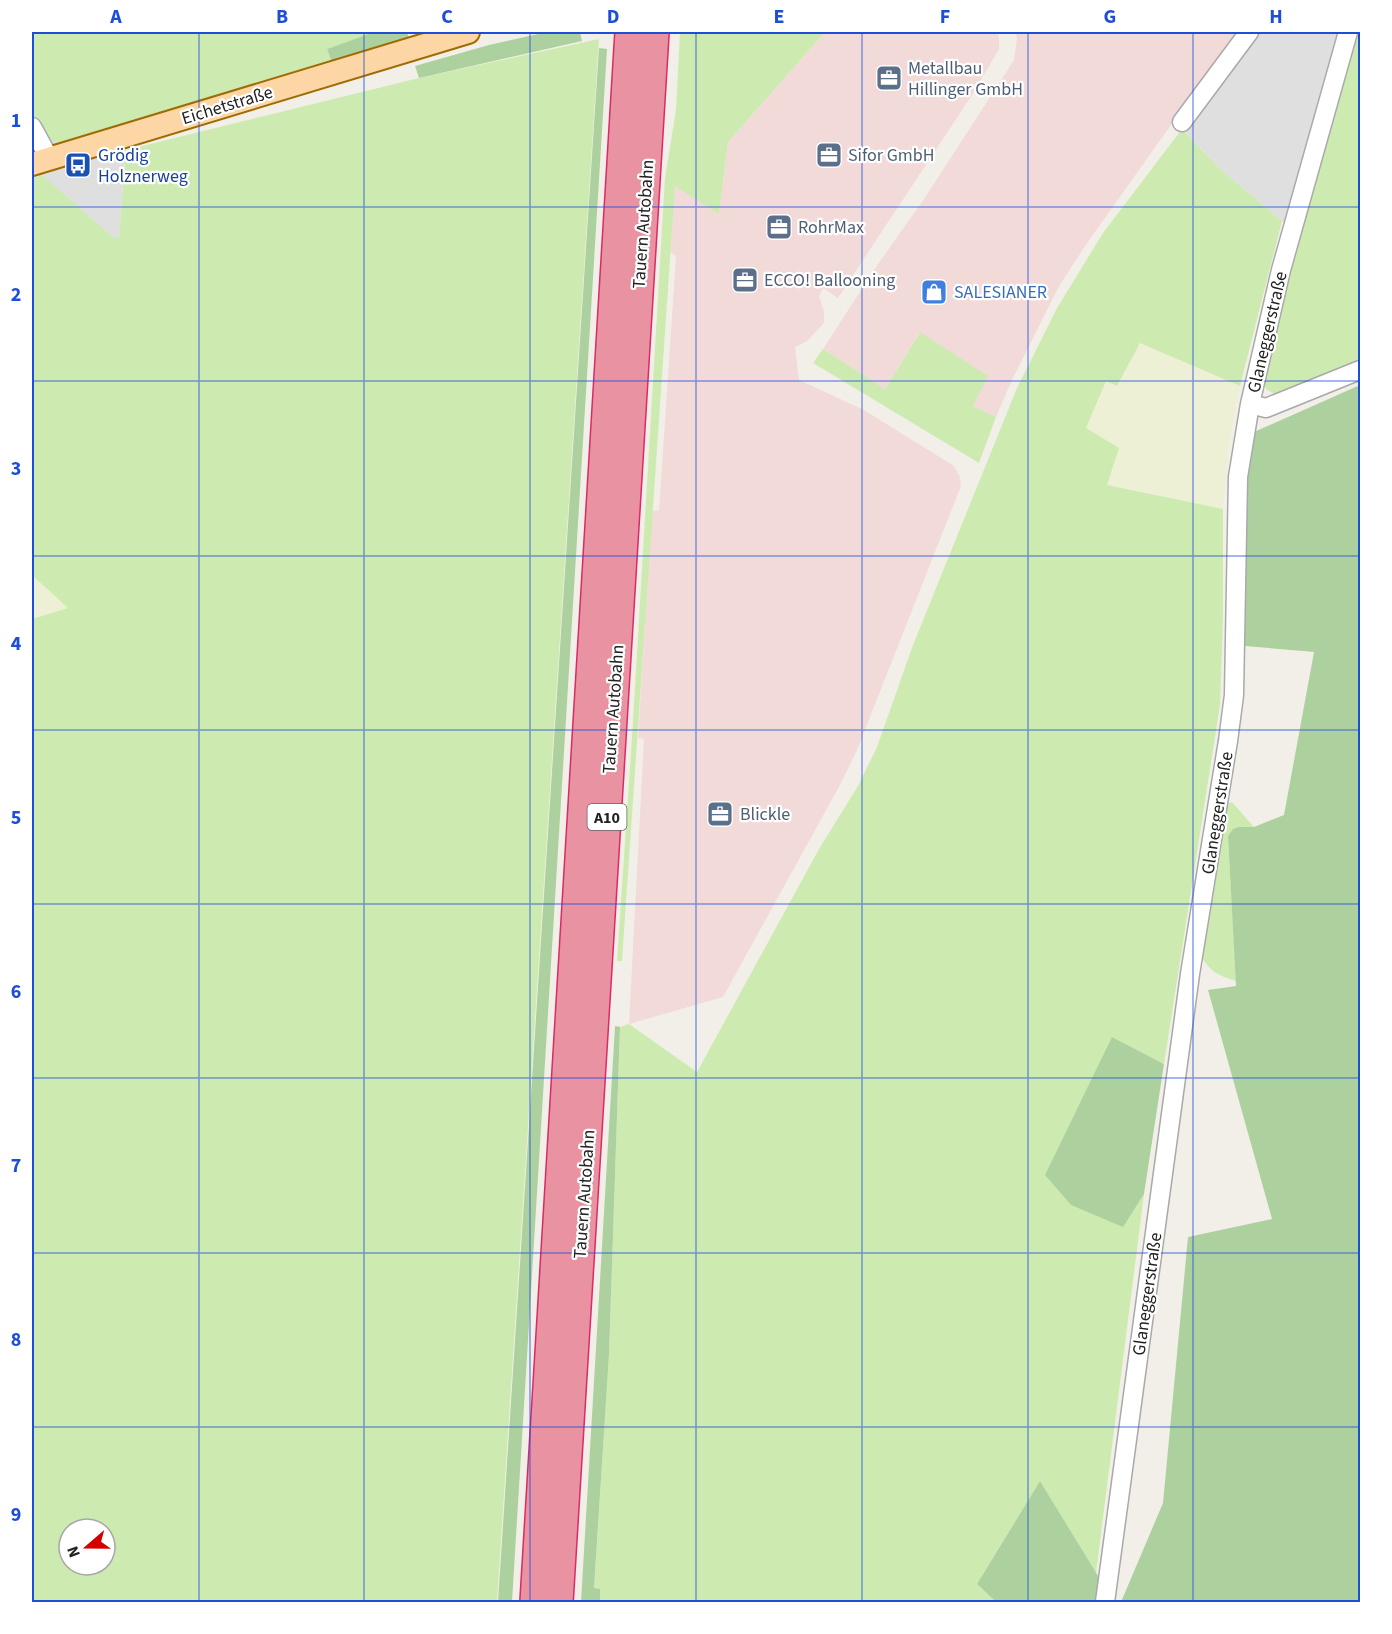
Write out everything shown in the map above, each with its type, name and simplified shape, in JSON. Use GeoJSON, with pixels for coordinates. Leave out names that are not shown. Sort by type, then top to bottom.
{"type":"FeatureCollection","features":[{"type":"Feature","properties":{"kind":"highway","name":"Tauern Autobahn"},"geometry":{"type":"LineString","coordinates":[[534,1602],[629,32]]}},
{"type":"Feature","properties":{"kind":"highway","name":"Tauern Autobahn"},"geometry":{"type":"LineString","coordinates":[[559,1602],[655,32]]}},
{"type":"Feature","properties":{"kind":"main road","name":"Eichetstraße"},"geometry":{"type":"LineString","coordinates":[[40,161],[421,39],[464,32]]}},
{"type":"Feature","properties":{"kind":"street"},"geometry":{"type":"LineString","coordinates":[[1182,122],[1249,32]]}},
{"type":"Feature","properties":{"kind":"street","name":"Glaneggerstraße"},"geometry":{"type":"LineString","coordinates":[[1105,1602],[1190,974],[1228,741],[1233,695],[1238,477],[1250,404],[1281,270],[1348,32]]}},
{"type":"Feature","properties":{"kind":"street"},"geometry":{"type":"LineString","coordinates":[[32,127],[40,161]]}},
{"type":"Feature","properties":{"kind":"street"},"geometry":{"type":"LineString","coordinates":[[1250,404],[1266,408],[1360,370]]}},
{"type":"Feature","properties":{"kind":"shaded area"},"geometry":{"type":"Polygon","coordinates":[[[825,32],[997,32],[999,38],[999,49],[972,95],[838,298],[823,288],[819,296],[824,312],[824,323],[807,341],[795,347],[799,380],[864,410],[954,466],[960,477],[961,486],[857,750],[723,997],[629,1024],[644,739],[638,738],[652,511],[659,510],[676,256],[670,252],[675,185],[719,214],[728,142],[825,32]]]}},
{"type":"Feature","properties":{"kind":"shaded area"},"geometry":{"type":"Polygon","coordinates":[[[1015,32],[1237,32],[1085,246],[1058,288],[996,417],[973,406],[919,333],[885,389],[823,349],[1014,60],[1017,38],[1015,32]]]}},
{"type":"Feature","properties":{"kind":"shaded area"},"geometry":{"type":"Polygon","coordinates":[[[1237,32],[1354,32],[1300,236],[1219,168],[1175,121],[1237,32]]]}},
{"type":"Feature","properties":{"kind":"shaded area"},"geometry":{"type":"Polygon","coordinates":[[[32,119],[120,129],[126,150],[119,237],[113,237],[42,176],[32,179],[32,119]]]}},
{"type":"Feature","properties":{"kind":"green space"},"geometry":{"type":"Polygon","coordinates":[[[32,32],[374,32],[327,49],[332,63],[120,129],[59,144],[43,135],[32,119],[32,32]]]}},
{"type":"Feature","properties":{"kind":"green space"},"geometry":{"type":"Polygon","coordinates":[[[374,32],[407,32],[409,38],[332,63],[327,49],[374,32]]]}},
{"type":"Feature","properties":{"kind":"green space"},"geometry":{"type":"Polygon","coordinates":[[[547,32],[580,32],[582,41],[419,78],[415,66],[489,45],[547,32]]]}},
{"type":"Feature","properties":{"kind":"green space"},"geometry":{"type":"Polygon","coordinates":[[[680,32],[825,32],[728,142],[719,214],[675,186],[622,961],[617,961],[665,178],[676,110],[680,32]]]}},
{"type":"Feature","properties":{"kind":"green space"},"geometry":{"type":"Polygon","coordinates":[[[1354,32],[1360,32],[1360,362],[1294,389],[1275,394],[1267,390],[1263,383],[1267,362],[1354,32]]]}},
{"type":"Feature","properties":{"kind":"green space"},"geometry":{"type":"Polygon","coordinates":[[[599,39],[497,1602],[32,1602],[32,619],[68,608],[32,575],[32,179],[42,175],[113,237],[119,237],[126,150],[419,78],[599,39]]]}},
{"type":"Feature","properties":{"kind":"green space"},"geometry":{"type":"Polygon","coordinates":[[[599,48],[607,49],[512,1602],[498,1602],[599,48]]]}},
{"type":"Feature","properties":{"kind":"green space"},"geometry":{"type":"Polygon","coordinates":[[[1182,129],[1219,168],[1282,221],[1240,386],[1140,343],[1117,386],[1106,381],[1086,428],[1119,448],[1107,485],[1223,509],[1220,705],[1164,1064],[1112,1037],[1122,1226],[1144,1194],[1096,1573],[1040,1481],[977,1584],[996,1602],[600,1602],[600,1589],[594,1589],[609,1355],[620,1027],[629,1024],[697,1072],[819,849],[858,786],[877,747],[913,645],[1017,388],[1057,308],[1103,233],[1182,129]]]}},
{"type":"Feature","properties":{"kind":"green space"},"geometry":{"type":"Polygon","coordinates":[[[920,332],[988,376],[973,406],[996,417],[979,463],[813,363],[823,349],[885,389],[920,332]]]}},
{"type":"Feature","properties":{"kind":"green space"},"geometry":{"type":"Polygon","coordinates":[[[1140,343],[1240,386],[1229,446],[1223,509],[1107,485],[1086,428],[1106,381],[1118,385],[1140,343]]]}},
{"type":"Feature","properties":{"kind":"green space"},"geometry":{"type":"Polygon","coordinates":[[[1360,385],[1360,1602],[1121,1602],[1163,1503],[1188,1237],[1272,1219],[1208,990],[1236,986],[1228,836],[1233,829],[1254,827],[1284,815],[1314,652],[1245,646],[1246,479],[1254,432],[1360,385]]]}},
{"type":"Feature","properties":{"kind":"green space"},"geometry":{"type":"Polygon","coordinates":[[[32,575],[68,608],[32,619],[32,575]]]}},
{"type":"Feature","properties":{"kind":"green space"},"geometry":{"type":"Polygon","coordinates":[[[1232,802],[1254,827],[1239,827],[1228,836],[1236,981],[1216,973],[1201,956],[1225,805],[1232,802]]]}},
{"type":"Feature","properties":{"kind":"green space"},"geometry":{"type":"Polygon","coordinates":[[[615,1026],[620,1027],[609,1355],[594,1588],[600,1589],[600,1602],[581,1602],[615,1026]]]}},
{"type":"Feature","properties":{"kind":"green space"},"geometry":{"type":"Polygon","coordinates":[[[1112,1037],[1164,1064],[1144,1194],[1123,1227],[1071,1205],[1045,1175],[1112,1037]]]}},
{"type":"Feature","properties":{"kind":"green space"},"geometry":{"type":"Polygon","coordinates":[[[1040,1481],[1114,1602],[996,1602],[977,1584],[1040,1481]]]}},
{"type":"Feature","properties":{"kind":"place","name":"Metallbau Hillinger GmbH"},"geometry":{"type":"Point","coordinates":[889,78]}},
{"type":"Feature","properties":{"kind":"place","name":"Sifor GmbH"},"geometry":{"type":"Point","coordinates":[829,155]}},
{"type":"Feature","properties":{"kind":"place","name":"Grödig Holznerweg"},"geometry":{"type":"Point","coordinates":[78,165]}},
{"type":"Feature","properties":{"kind":"place","name":"RohrMax"},"geometry":{"type":"Point","coordinates":[779,227]}},
{"type":"Feature","properties":{"kind":"place","name":"ECCO! Ballooning"},"geometry":{"type":"Point","coordinates":[745,280]}},
{"type":"Feature","properties":{"kind":"place","name":"SALESIANER"},"geometry":{"type":"Point","coordinates":[934,292]}},
{"type":"Feature","properties":{"kind":"place","name":"Blickle"},"geometry":{"type":"Point","coordinates":[720,814]}}]}
